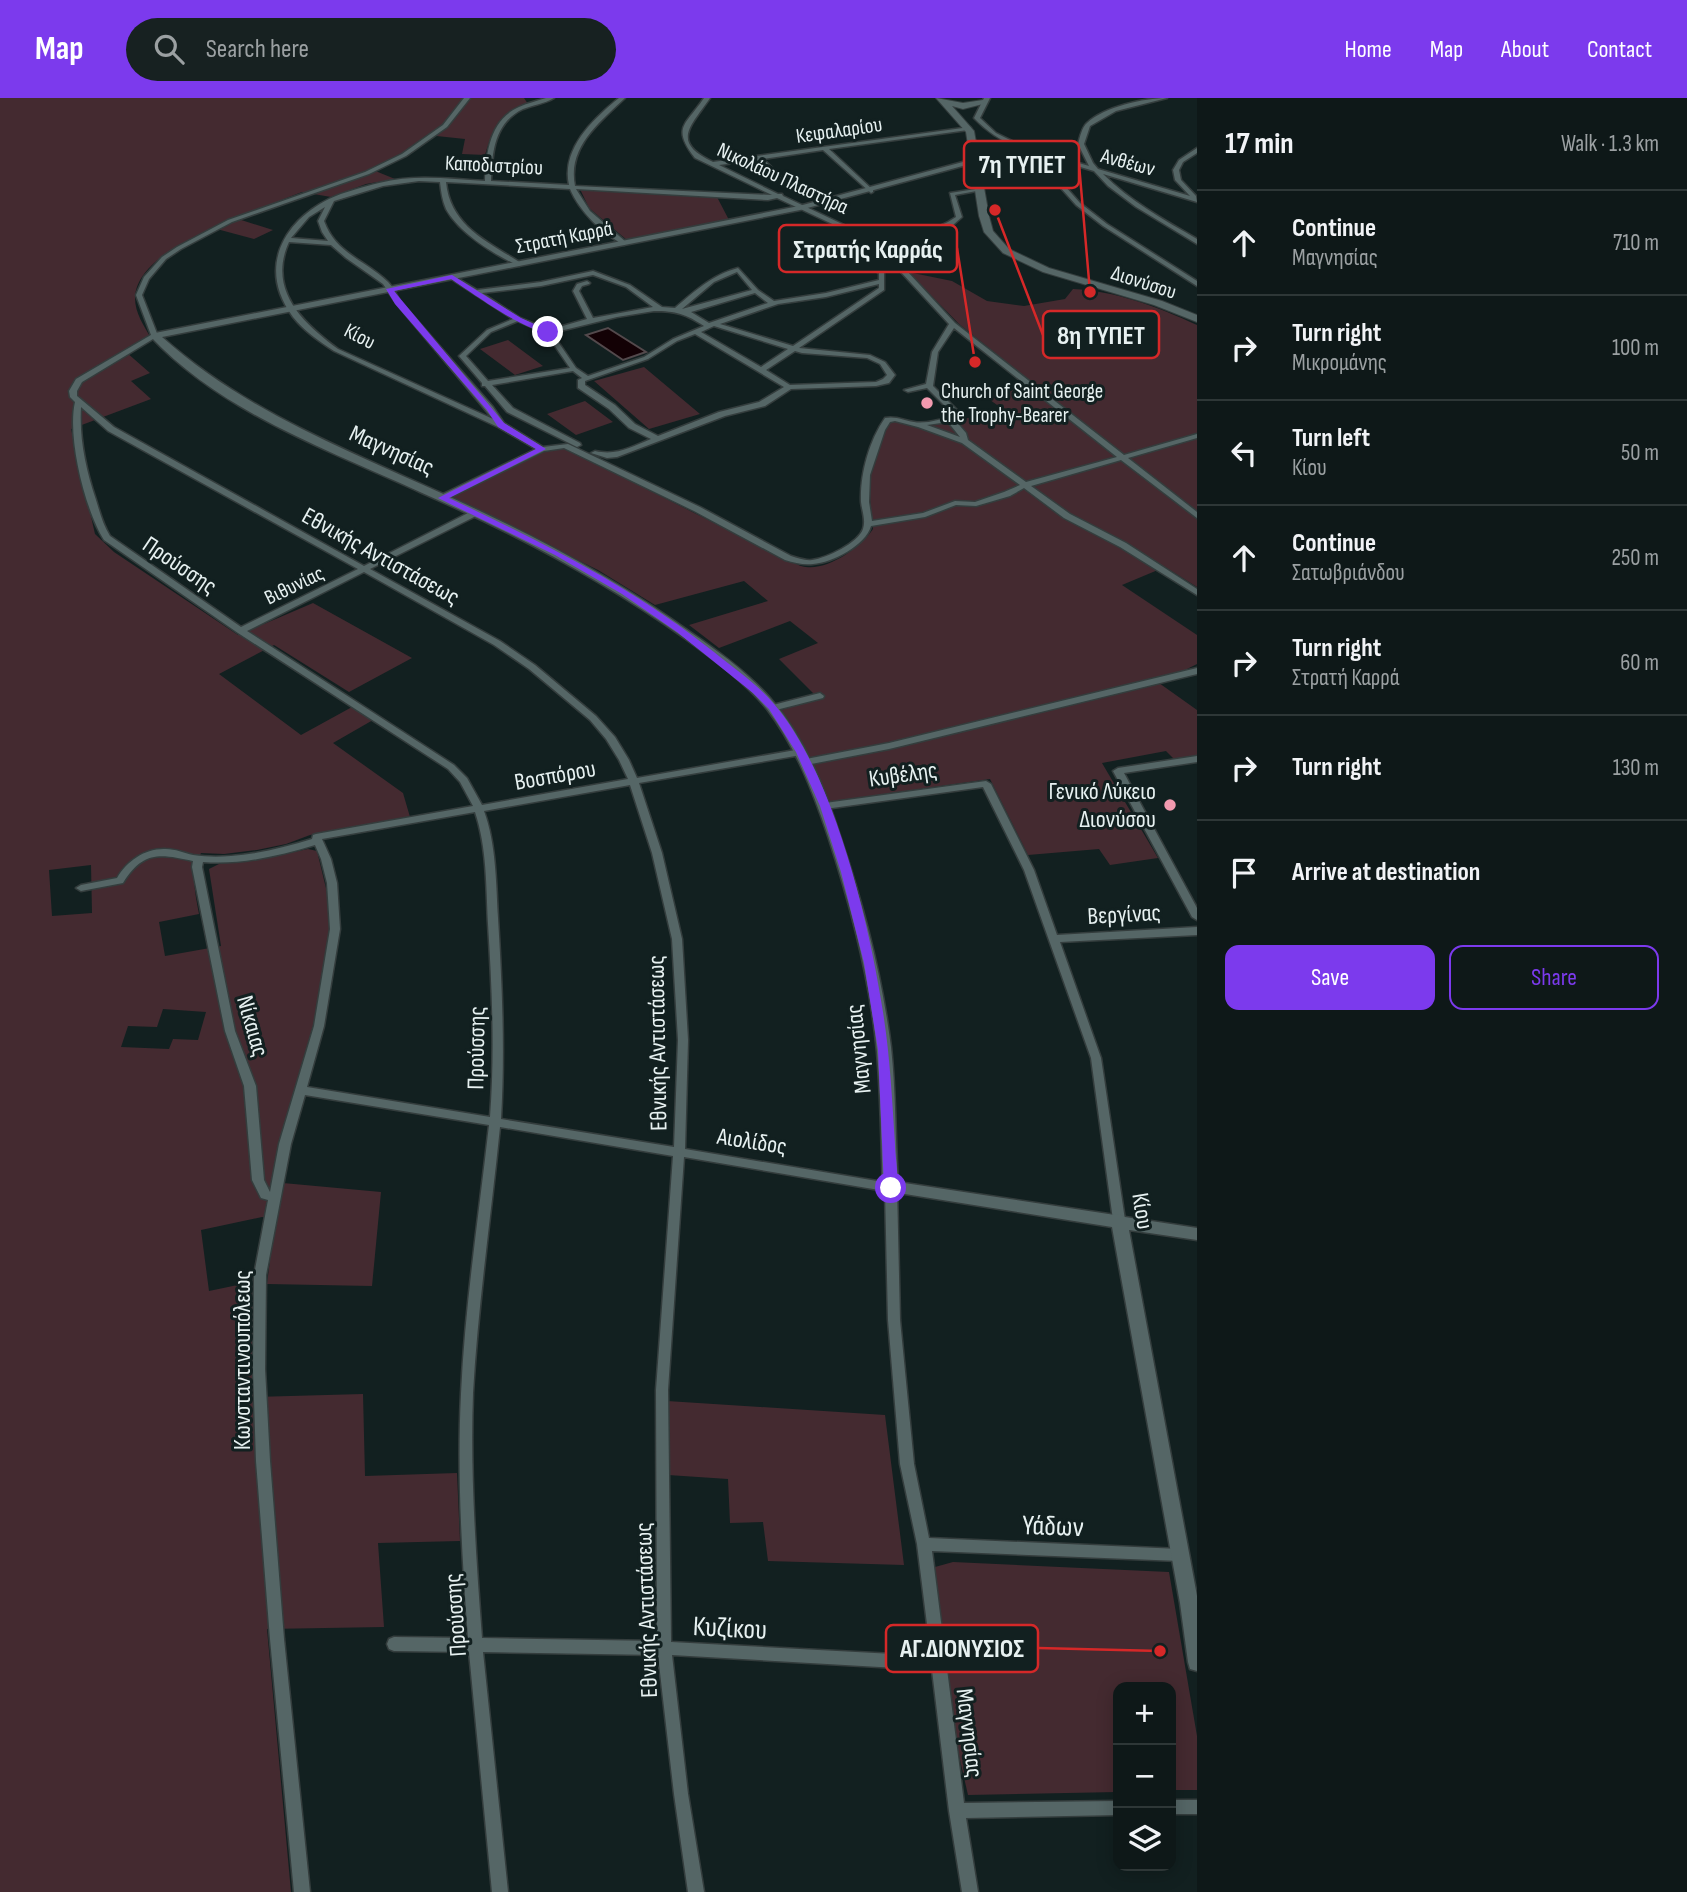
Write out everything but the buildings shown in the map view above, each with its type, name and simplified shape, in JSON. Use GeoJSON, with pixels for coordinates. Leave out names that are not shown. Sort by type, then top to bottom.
{"type":"FeatureCollection","features":[{"type":"Feature","properties":{"kind":"main road"},"geometry":{"type":"LineString","coordinates":[[942,100],[963,106],[985,101]]}},
{"type":"Feature","properties":{"kind":"main road"},"geometry":{"type":"LineString","coordinates":[[942,100],[969,130],[978,120]]}},
{"type":"Feature","properties":{"kind":"main road","name":"Διονύσου"},"geometry":{"type":"LineString","coordinates":[[969,130],[989,232],[996,242],[1016,258],[1046,270],[1158,303],[1197,319]]}},
{"type":"Feature","properties":{"kind":"street","name":"Μαγνησίας"},"geometry":{"type":"LineString","coordinates":[[467,98],[445,126],[404,155],[373,171],[223,224],[164,258],[146,278],[139,295],[155,336],[193,369],[248,405],[315,440],[558,553],[625,592],[728,666],[772,708],[803,757],[825,806],[846,872],[870,963],[883,1050],[891,1188],[894,1320],[906,1450],[923,1544],[970,1892]]}},
{"type":"Feature","properties":{"kind":"street"},"geometry":{"type":"LineString","coordinates":[[488,181],[489,156],[498,125],[518,110],[551,98]]}},
{"type":"Feature","properties":{"kind":"street"},"geometry":{"type":"LineString","coordinates":[[622,98],[588,127],[575,148],[571,170],[573,186],[581,205],[624,243]]}},
{"type":"Feature","properties":{"kind":"street","name":"Νικολάου Πλαστήρα"},"geometry":{"type":"LineString","coordinates":[[707,98],[689,118],[684,131],[688,145],[696,155],[877,243],[953,324],[1197,516]]}},
{"type":"Feature","properties":{"kind":"street"},"geometry":{"type":"LineString","coordinates":[[1164,98],[1115,108],[1102,114],[1086,127],[1080,137],[1080,145],[1085,159],[1119,192],[1197,242]]}},
{"type":"Feature","properties":{"kind":"street"},"geometry":{"type":"LineString","coordinates":[[959,119],[978,120],[985,101]]}},
{"type":"Feature","properties":{"kind":"street","name":"Ανθέων"},"geometry":{"type":"LineString","coordinates":[[978,120],[1008,142],[1096,172],[1196,199]]}},
{"type":"Feature","properties":{"kind":"street","name":"Κεφαλαρίου"},"geometry":{"type":"LineString","coordinates":[[714,164],[969,130]]}},
{"type":"Feature","properties":{"kind":"street"},"geometry":{"type":"LineString","coordinates":[[824,148],[871,191]]}},
{"type":"Feature","properties":{"kind":"street"},"geometry":{"type":"LineString","coordinates":[[1196,199],[1178,180],[1176,170],[1181,161],[1197,149]]}},
{"type":"Feature","properties":{"kind":"street"},"geometry":{"type":"LineString","coordinates":[[1036,152],[1038,159],[1078,204],[1153,258],[1197,284]]}},
{"type":"Feature","properties":{"kind":"street"},"geometry":{"type":"LineString","coordinates":[[758,157],[781,179]]}},
{"type":"Feature","properties":{"kind":"street","name":"Στρατή Καρρά"},"geometry":{"type":"LineString","coordinates":[[155,336],[806,207],[977,161]]}},
{"type":"Feature","properties":{"kind":"street"},"geometry":{"type":"LineString","coordinates":[[443,179],[443,200],[458,221],[476,238],[519,264]]}},
{"type":"Feature","properties":{"kind":"street","name":"Καποδιστρίου"},"geometry":{"type":"LineString","coordinates":[[332,200],[349,192],[393,182],[443,179],[768,198],[780,195]]}},
{"type":"Feature","properties":{"kind":"street"},"geometry":{"type":"LineString","coordinates":[[877,243],[928,233],[950,225],[959,217],[952,194],[980,189]]}},
{"type":"Feature","properties":{"kind":"street"},"geometry":{"type":"LineString","coordinates":[[303,194],[332,200],[321,221],[323,229],[334,243],[390,289],[501,425]]}},
{"type":"Feature","properties":{"kind":"street","name":"Κίου"},"geometry":{"type":"LineString","coordinates":[[332,200],[304,216],[286,240],[276,271],[290,309],[307,328],[336,350],[501,425],[542,449]]}},
{"type":"Feature","properties":{"kind":"street"},"geometry":{"type":"LineString","coordinates":[[928,233],[944,242],[954,253]]}},
{"type":"Feature","properties":{"kind":"street"},"geometry":{"type":"LineString","coordinates":[[286,240],[334,243]]}},
{"type":"Feature","properties":{"kind":"street"},"geometry":{"type":"LineString","coordinates":[[760,371],[882,289],[882,272],[868,265]]}},
{"type":"Feature","properties":{"kind":"street"},"geometry":{"type":"LineString","coordinates":[[680,311],[706,282],[738,270],[756,291],[773,303]]}},
{"type":"Feature","properties":{"kind":"street"},"geometry":{"type":"LineString","coordinates":[[477,292],[541,284],[593,273],[628,286],[660,309]]}},
{"type":"Feature","properties":{"kind":"street"},"geometry":{"type":"LineString","coordinates":[[452,277],[518,319],[548,332],[574,369],[587,378]]}},
{"type":"Feature","properties":{"kind":"street"},"geometry":{"type":"LineString","coordinates":[[657,439],[632,426],[612,407],[581,386],[582,380],[646,358],[675,340],[773,303],[825,295],[881,281]]}},
{"type":"Feature","properties":{"kind":"street"},"geometry":{"type":"LineString","coordinates":[[587,282],[579,285],[576,291],[591,320]]}},
{"type":"Feature","properties":{"kind":"street"},"geometry":{"type":"LineString","coordinates":[[680,311],[756,291]]}},
{"type":"Feature","properties":{"kind":"street"},"geometry":{"type":"LineString","coordinates":[[518,319],[489,331],[480,342],[462,354],[503,405],[529,422],[602,456],[617,455],[722,414],[762,404],[789,387],[877,384],[886,381],[891,375],[883,363],[868,356],[822,354],[792,348],[711,325],[680,311],[660,309],[591,320],[548,332]]}},
{"type":"Feature","properties":{"kind":"street"},"geometry":{"type":"LineString","coordinates":[[929,386],[933,356],[953,324]]}},
{"type":"Feature","properties":{"kind":"street"},"geometry":{"type":"LineString","coordinates":[[696,332],[789,387]]}},
{"type":"Feature","properties":{"kind":"street"},"geometry":{"type":"LineString","coordinates":[[78,403],[73,391],[79,381],[155,336]]}},
{"type":"Feature","properties":{"kind":"street"},"geometry":{"type":"LineString","coordinates":[[485,384],[574,369]]}},
{"type":"Feature","properties":{"kind":"street"},"geometry":{"type":"LineString","coordinates":[[908,390],[929,386]]}},
{"type":"Feature","properties":{"kind":"street"},"geometry":{"type":"LineString","coordinates":[[917,425],[950,419],[957,412],[929,386]]}},
{"type":"Feature","properties":{"kind":"street","name":"Εθνικής Αντιστάσεως"},"geometry":{"type":"LineString","coordinates":[[78,403],[111,429],[497,643],[532,667],[583,709],[610,737],[635,782],[657,853],[677,939],[683,1040],[679,1152],[662,1390],[664,1648],[681,1794],[696,1892]]}},
{"type":"Feature","properties":{"kind":"street","name":"Προύσσης"},"geometry":{"type":"LineString","coordinates":[[78,403],[75,429],[78,446],[103,533],[118,548],[241,631],[451,766],[465,779],[479,810],[490,865],[496,968],[495,1122],[475,1289],[467,1405],[470,1528],[478,1647],[500,1892]]}},
{"type":"Feature","properties":{"kind":"street"},"geometry":{"type":"LineString","coordinates":[[442,498],[542,449],[573,448],[796,561],[815,562],[849,548],[865,534],[868,524],[865,502],[866,474],[881,430],[892,419],[965,441],[1067,516],[1124,545],[1197,593]]}},
{"type":"Feature","properties":{"kind":"street"},"geometry":{"type":"LineString","coordinates":[[950,419],[965,441]]}},
{"type":"Feature","properties":{"kind":"street"},"geometry":{"type":"LineString","coordinates":[[868,524],[928,514],[955,503],[976,503],[1007,494],[1025,485],[1197,436]]}},
{"type":"Feature","properties":{"kind":"street","name":"Βιθυνίας"},"geometry":{"type":"LineString","coordinates":[[241,631],[475,513]]}},
{"type":"Feature","properties":{"kind":"street","name":"Βοσπόρου"},"geometry":{"type":"LineString","coordinates":[[81,888],[120,881],[132,864],[153,854],[170,852],[199,859],[259,855],[317,839],[635,782],[889,746],[1197,671]]}},
{"type":"Feature","properties":{"kind":"street"},"geometry":{"type":"LineString","coordinates":[[772,708],[820,696]]}},
{"type":"Feature","properties":{"kind":"street"},"geometry":{"type":"LineString","coordinates":[[1197,759],[1118,771],[1197,917]]}},
{"type":"Feature","properties":{"kind":"street","name":"Κίου"},"geometry":{"type":"LineString","coordinates":[[986,784],[1029,870],[1096,1058],[1119,1220],[1180,1555],[1193,1603],[1197,1662]]}},
{"type":"Feature","properties":{"kind":"street","name":"Κυβέλης"},"geometry":{"type":"LineString","coordinates":[[825,806],[986,784]]}},
{"type":"Feature","properties":{"kind":"street","name":"Κωνσταντινουπόλεως"},"geometry":{"type":"LineString","coordinates":[[302,1892],[277,1639],[259,1369],[260,1275],[274,1197],[319,1026],[335,929],[331,883],[326,859],[317,839]]}},
{"type":"Feature","properties":{"kind":"street","name":"Νίκαιας"},"geometry":{"type":"LineString","coordinates":[[199,859],[197,867],[230,1031],[250,1086],[258,1180],[265,1195],[274,1197]]}},
{"type":"Feature","properties":{"kind":"street","name":"Βεργίνας"},"geometry":{"type":"LineString","coordinates":[[1054,939],[1197,931]]}},
{"type":"Feature","properties":{"kind":"street","name":"Αιολίδος"},"geometry":{"type":"LineString","coordinates":[[301,1090],[891,1188],[1119,1220],[1197,1234]]}},
{"type":"Feature","properties":{"kind":"street","name":"Υάδων"},"geometry":{"type":"LineString","coordinates":[[923,1544],[1180,1555]]}},
{"type":"Feature","properties":{"kind":"street","name":"Κυζίκου"},"geometry":{"type":"LineString","coordinates":[[394,1644],[664,1648],[938,1663]]}},
{"type":"Feature","properties":{"kind":"street"},"geometry":{"type":"LineString","coordinates":[[1176,1807],[1197,1807]]}},
{"type":"Feature","properties":{"kind":"street"},"geometry":{"type":"LineString","coordinates":[[957,1811],[1113,1808]]}},
{"type":"Feature","properties":{"kind":"shaded area"},"geometry":{"type":"Polygon","coordinates":[[[0,98],[524,98],[528,104],[511,112],[499,123],[485,155],[462,154],[465,139],[427,135],[413,145],[413,148],[373,170],[395,179],[366,184],[331,197],[302,192],[235,218],[273,230],[254,239],[213,228],[165,255],[144,274],[135,298],[138,314],[151,338],[126,352],[150,373],[131,381],[151,399],[71,429],[95,534],[114,552],[238,635],[313,603],[412,658],[349,692],[274,645],[219,674],[301,735],[352,707],[373,720],[333,743],[403,793],[410,817],[310,835],[286,844],[257,850],[224,854],[201,853],[194,875],[199,914],[159,922],[165,956],[221,946],[209,869],[225,861],[255,860],[308,849],[317,851],[331,909],[328,950],[317,1012],[272,1182],[381,1192],[372,1286],[267,1284],[275,1219],[262,1217],[201,1230],[209,1291],[252,1282],[254,1397],[363,1394],[365,1476],[457,1473],[460,1541],[378,1543],[384,1627],[267,1629],[291,1892],[0,1892],[0,98]],[[91,865],[49,870],[52,916],[92,913],[91,865]],[[163,1009],[157,1027],[128,1026],[121,1047],[169,1049],[173,1039],[198,1040],[206,1012],[163,1009]]]}},
{"type":"Feature","properties":{"kind":"shaded area"},"geometry":{"type":"Polygon","coordinates":[[[580,189],[717,197],[729,220],[628,241],[589,208],[580,189]]]}},
{"type":"Feature","properties":{"kind":"shaded area"},"geometry":{"type":"Polygon","coordinates":[[[908,272],[952,281],[987,301],[1024,306],[1065,299],[1073,289],[1089,290],[1152,306],[1197,325],[1197,587],[1165,567],[1122,585],[1197,635],[1197,664],[1159,683],[1197,710],[1197,762],[1178,763],[1166,751],[1102,763],[1158,858],[1110,865],[1099,849],[1028,855],[990,779],[828,802],[781,710],[819,699],[779,659],[818,643],[790,621],[719,648],[689,625],[768,601],[744,581],[655,605],[598,570],[449,497],[539,453],[565,448],[800,566],[815,567],[834,561],[853,550],[873,529],[870,495],[872,464],[883,433],[890,422],[893,420],[916,426],[1007,412],[983,395],[1030,381],[959,324],[908,272]]]}},
{"type":"Feature","properties":{"kind":"shaded area"},"geometry":{"type":"Polygon","coordinates":[[[608,328],[646,352],[623,360],[586,335],[608,328]]]}},
{"type":"Feature","properties":{"kind":"shaded area"},"geometry":{"type":"Polygon","coordinates":[[[508,340],[543,366],[515,375],[480,349],[508,340]]]}},
{"type":"Feature","properties":{"kind":"shaded area"},"geometry":{"type":"Polygon","coordinates":[[[644,367],[700,414],[649,429],[594,381],[644,367]]]}},
{"type":"Feature","properties":{"kind":"shaded area"},"geometry":{"type":"Polygon","coordinates":[[[585,401],[613,422],[576,435],[547,414],[585,401]]]}},
{"type":"Feature","properties":{"kind":"shaded area"},"geometry":{"type":"Polygon","coordinates":[[[667,1401],[885,1415],[904,1565],[768,1561],[763,1522],[730,1523],[728,1479],[668,1475],[667,1401]]]}},
{"type":"Feature","properties":{"kind":"shaded area"},"geometry":{"type":"Polygon","coordinates":[[[953,1562],[1169,1572],[1197,1736],[1197,1790],[1176,1790],[1176,1682],[1113,1682],[1113,1792],[968,1795],[957,1747],[934,1577],[935,1567],[953,1562]]]}},
{"type":"Feature","properties":{"kind":"place","name":"8η ΤΥΠΕΤ"},"geometry":{"type":"Point","coordinates":[995,210]}},
{"type":"Feature","properties":{"kind":"place","name":"7η ΤΥΠΕΤ"},"geometry":{"type":"Point","coordinates":[1090,292]}},
{"type":"Feature","properties":{"kind":"place","name":"Στρατής Καρράς"},"geometry":{"type":"Point","coordinates":[975,362]}},
{"type":"Feature","properties":{"kind":"place","name":"Church of Saint George the Trophy-Bearer"},"geometry":{"type":"Point","coordinates":[927,403]}},
{"type":"Feature","properties":{"kind":"place","name":"Γενικό Λύκειο Διονύσου"},"geometry":{"type":"Point","coordinates":[1170,805]}},
{"type":"Feature","properties":{"kind":"place","name":"ΑΓ.ΔΙΟΝΥΣΙΟΣ"},"geometry":{"type":"Point","coordinates":[1160,1651]}},
{"type":"Feature","properties":{"kind":"route"},"geometry":{"type":"LineString","coordinates":[[548,332],[518,319],[452,277],[390,289],[394,298],[501,425],[542,449],[442,498],[558,553],[625,592],[681,630],[756,691],[772,708],[801,752],[825,806],[870,963],[883,1050],[891,1188]]}}]}
